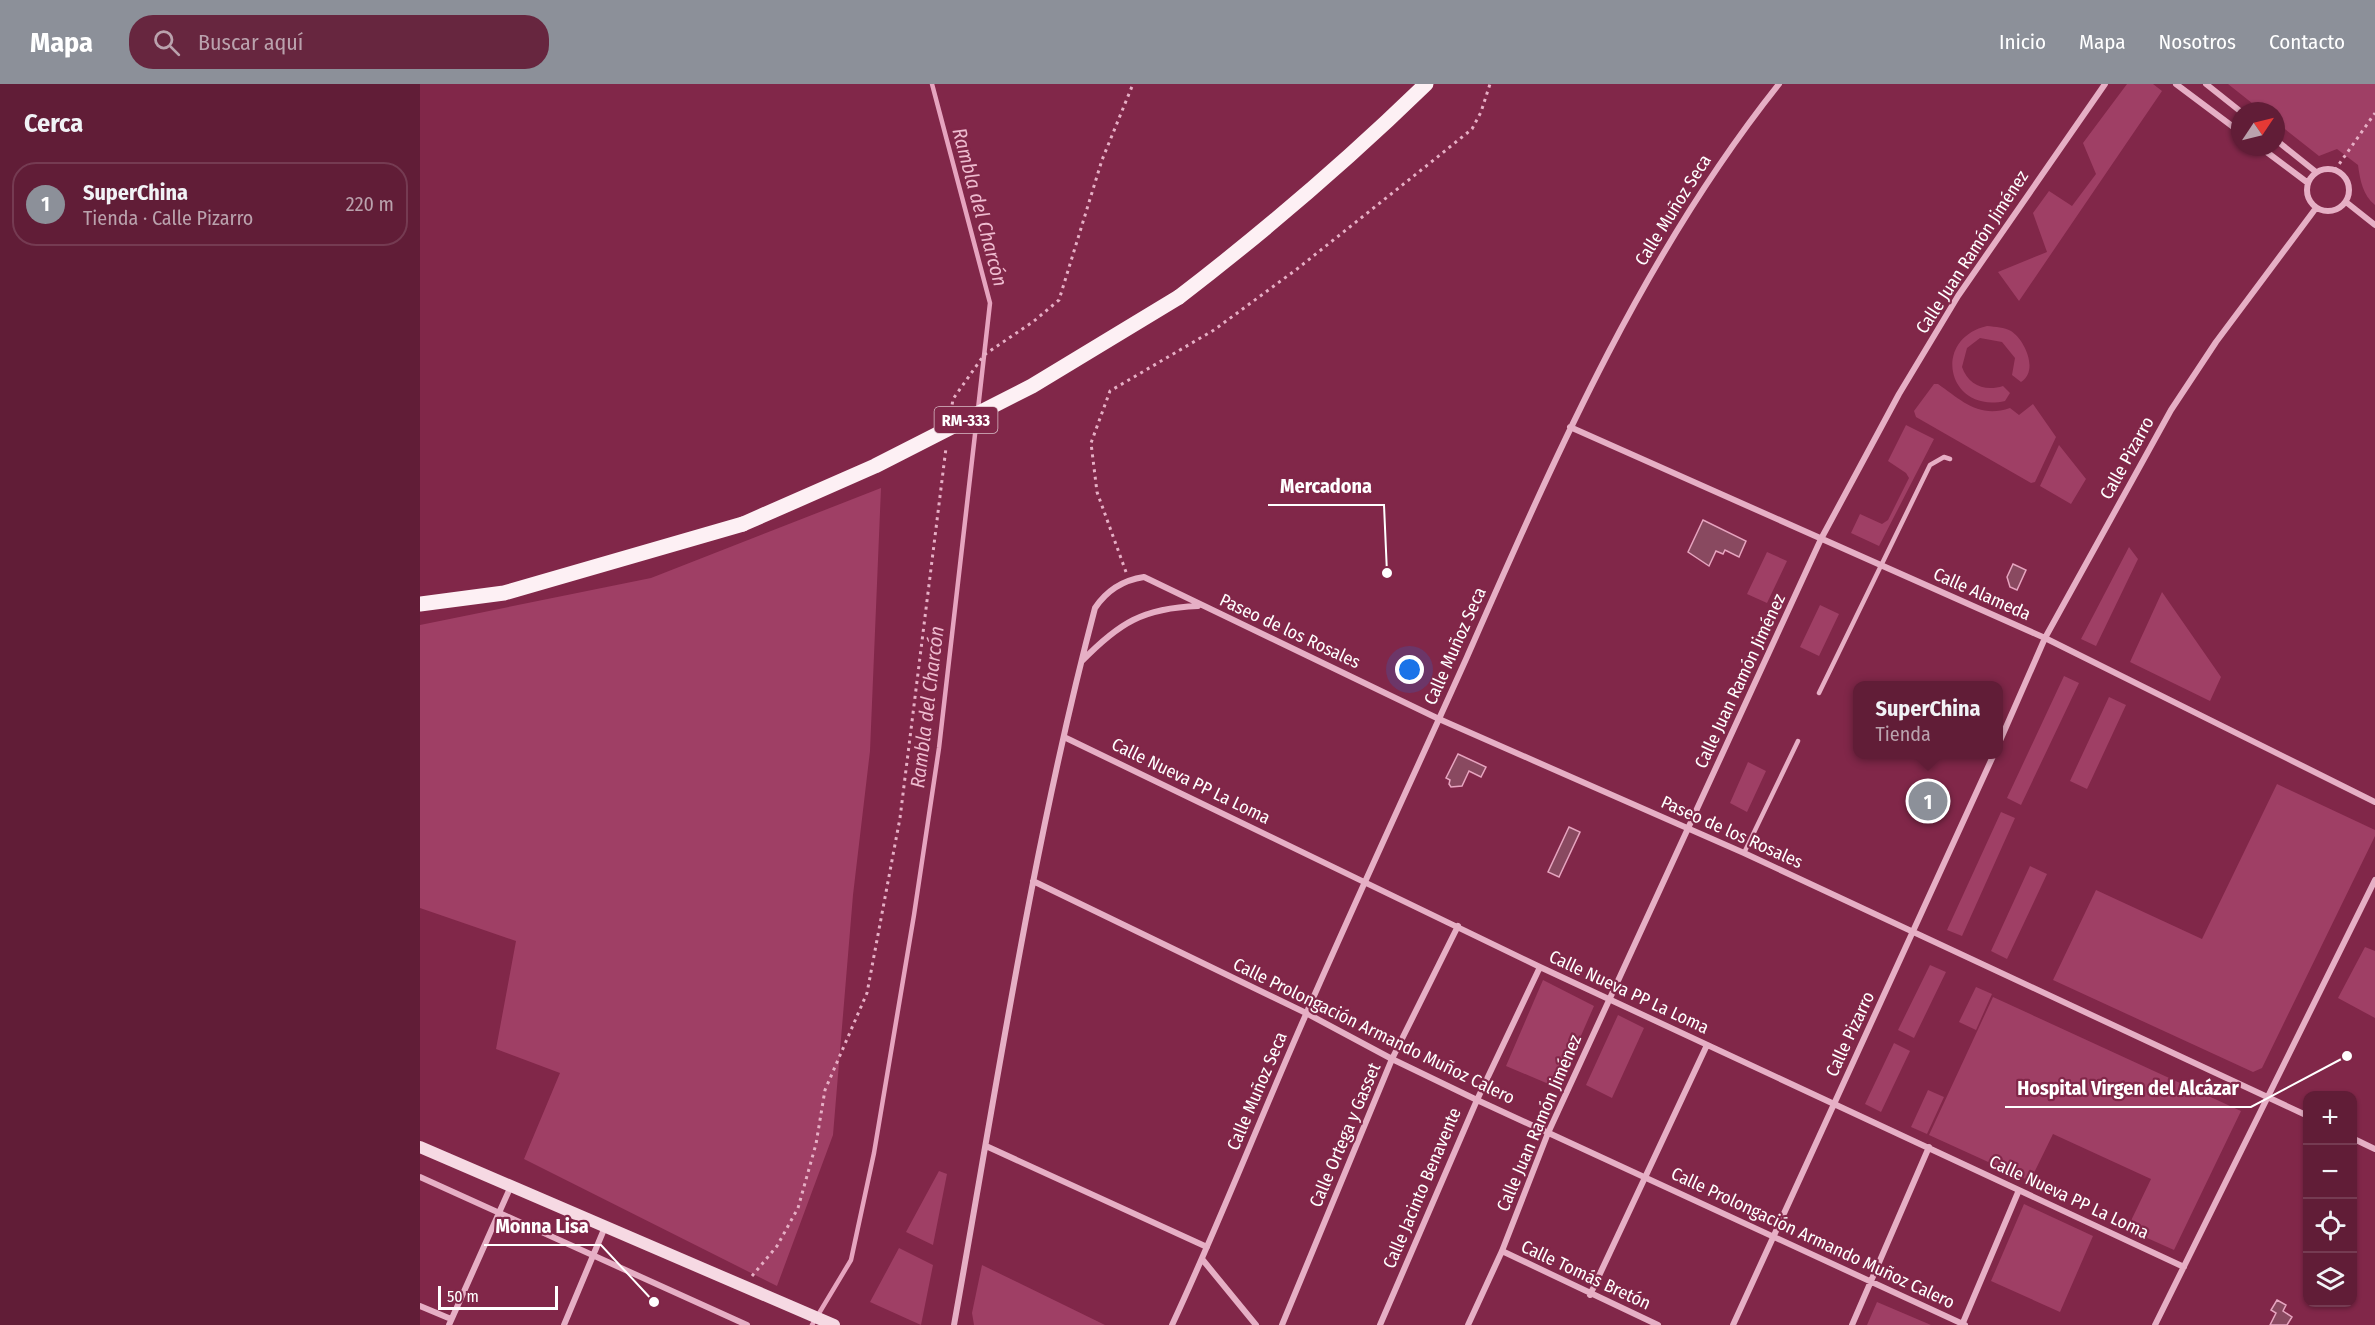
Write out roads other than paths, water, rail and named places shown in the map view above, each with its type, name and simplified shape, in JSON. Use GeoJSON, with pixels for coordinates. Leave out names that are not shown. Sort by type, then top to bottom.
{"type":"FeatureCollection","features":[{"type":"Feature","properties":{"kind":"main road","name":"RM-333"},"geometry":{"type":"LineString","coordinates":[[420,604],[504,593],[742,524],[875,466],[1032,386],[1179,297],[1248,244],[1326,178],[1426,84]]}},
{"type":"Feature","properties":{"kind":"main road"},"geometry":{"type":"LineString","coordinates":[[420,1147],[834,1325]]}},
{"type":"Feature","properties":{"kind":"street","name":"Calle Muñoz Seca"},"geometry":{"type":"LineString","coordinates":[[1172,1325],[1208,1247],[1306,1013],[1570,427],[1631,307],[1686,213],[1738,136],[1779,84]]}},
{"type":"Feature","properties":{"kind":"street","name":"Calle Juan Ramón Jiménez"},"geometry":{"type":"LineString","coordinates":[[1468,1325],[1502,1251],[1548,1133],[1821,539],[1899,394],[1958,296],[2105,84]]}},
{"type":"Feature","properties":{"kind":"street"},"geometry":{"type":"LineString","coordinates":[[2176,84],[2231,125]]}},
{"type":"Feature","properties":{"kind":"street"},"geometry":{"type":"LineString","coordinates":[[2206,84],[2231,104]]}},
{"type":"Feature","properties":{"kind":"street"},"geometry":{"type":"LineString","coordinates":[[2285,147],[2316,172]]}},
{"type":"Feature","properties":{"kind":"street"},"geometry":{"type":"LineString","coordinates":[[2272,156],[2308,183]]}},
{"type":"Feature","properties":{"kind":"street"},"geometry":{"type":"LineString","coordinates":[[2327,168],[2345,177],[2349,184],[2346,202],[2331,211],[2316,208],[2308,197],[2308,183],[2316,172],[2327,168]]}},
{"type":"Feature","properties":{"kind":"street"},"geometry":{"type":"LineString","coordinates":[[2346,202],[2375,225]]}},
{"type":"Feature","properties":{"kind":"street","name":"Calle Pizarro"},"geometry":{"type":"LineString","coordinates":[[2003,732],[2045,638],[2171,410],[2216,342],[2316,208]]}},
{"type":"Feature","properties":{"kind":"street","name":"Calle Alameda"},"geometry":{"type":"LineString","coordinates":[[1570,427],[2045,638],[2375,802]]}},
{"type":"Feature","properties":{"kind":"street","name":"Paseo de los Rosales"},"geometry":{"type":"LineString","coordinates":[[1081,661],[1095,608],[1112,590],[1128,580],[1144,577],[1200,606],[1439,718],[1744,853],[2303,1114]]}},
{"type":"Feature","properties":{"kind":"street"},"geometry":{"type":"LineString","coordinates":[[954,1325],[1033,881],[1081,661],[1112,631],[1131,619],[1173,607],[1200,606]]}},
{"type":"Feature","properties":{"kind":"street","name":"Calle Nueva PP La Loma"},"geometry":{"type":"LineString","coordinates":[[1064,737],[1540,967],[2184,1267]]}},
{"type":"Feature","properties":{"kind":"street","name":"Calle Pizarro"},"geometry":{"type":"LineString","coordinates":[[1733,1325],[1992,759]]}},
{"type":"Feature","properties":{"kind":"street"},"geometry":{"type":"LineString","coordinates":[[2155,1325],[2375,880]]}},
{"type":"Feature","properties":{"kind":"street","name":"Calle Prolongación Armando Muñoz Calero"},"geometry":{"type":"LineString","coordinates":[[1033,881],[1306,1013],[1392,1059],[1477,1100],[1773,1236],[1870,1284],[1963,1325]]}},
{"type":"Feature","properties":{"kind":"street","name":"Calle Ortega y Gasset"},"geometry":{"type":"LineString","coordinates":[[1282,1325],[1392,1059],[1458,926]]}},
{"type":"Feature","properties":{"kind":"street","name":"Calle Jacinto Benavente"},"geometry":{"type":"LineString","coordinates":[[1380,1325],[1477,1100],[1540,967]]}},
{"type":"Feature","properties":{"kind":"street"},"geometry":{"type":"LineString","coordinates":[[1590,1295],[1707,1045]]}},
{"type":"Feature","properties":{"kind":"street"},"geometry":{"type":"LineString","coordinates":[[2357,1140],[2375,1149]]}},
{"type":"Feature","properties":{"kind":"street"},"geometry":{"type":"LineString","coordinates":[[986,1146],[1208,1247]]}},
{"type":"Feature","properties":{"kind":"street"},"geometry":{"type":"LineString","coordinates":[[1852,1325],[1929,1147]]}},
{"type":"Feature","properties":{"kind":"street"},"geometry":{"type":"LineString","coordinates":[[420,1177],[747,1325]]}},
{"type":"Feature","properties":{"kind":"street"},"geometry":{"type":"LineString","coordinates":[[420,1306],[450,1322],[511,1186]]}},
{"type":"Feature","properties":{"kind":"street"},"geometry":{"type":"LineString","coordinates":[[1963,1325],[2019,1190]]}},
{"type":"Feature","properties":{"kind":"street"},"geometry":{"type":"LineString","coordinates":[[564,1325],[605,1227]]}},
{"type":"Feature","properties":{"kind":"street","name":"Calle Tomás Bretón"},"geometry":{"type":"LineString","coordinates":[[1502,1251],[1590,1295],[1658,1325]]}},
{"type":"Feature","properties":{"kind":"street"},"geometry":{"type":"LineString","coordinates":[[1202,1259],[1256,1325]]}},
{"type":"Feature","properties":{"kind":"lane"},"geometry":{"type":"LineString","coordinates":[[1819,693],[1930,465],[1944,457],[1950,459]]}},
{"type":"Feature","properties":{"kind":"lane"},"geometry":{"type":"LineString","coordinates":[[1744,853],[1798,741]]}},
{"type":"Feature","properties":{"kind":"waterway","name":"Rambla del Charcón"},"geometry":{"type":"LineString","coordinates":[[932,84],[990,303],[978,409]]}},
{"type":"Feature","properties":{"kind":"waterway","name":"Rambla del Charcón"},"geometry":{"type":"LineString","coordinates":[[812,1325],[851,1260],[874,1153],[939,748],[977,417]]}},
{"type":"Feature","properties":{"kind":"place","name":"Mercadona"},"geometry":{"type":"Point","coordinates":[1387,573]}},
{"type":"Feature","properties":{"kind":"place","name":"SuperChina"},"geometry":{"type":"Point","coordinates":[1928,801]}},
{"type":"Feature","properties":{"kind":"place","name":"Hospital Virgen del Alcázar"},"geometry":{"type":"Point","coordinates":[2347,1056]}},
{"type":"Feature","properties":{"kind":"place","name":"Monna Lisa"},"geometry":{"type":"Point","coordinates":[654,1302]}}]}
